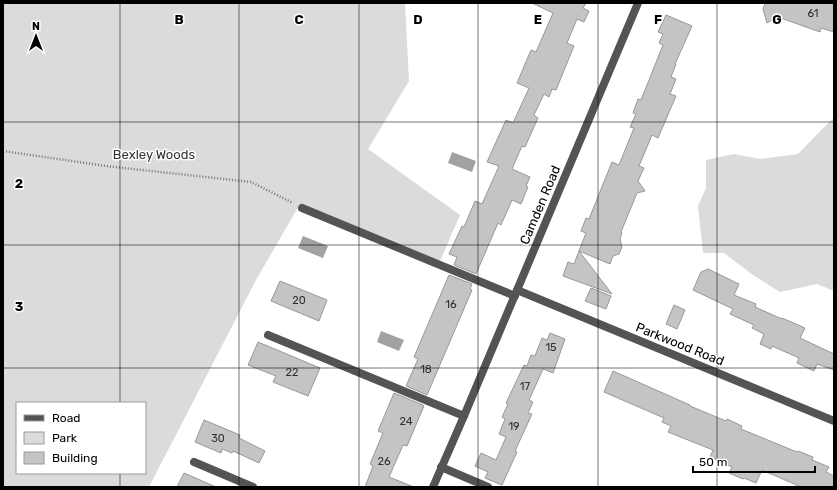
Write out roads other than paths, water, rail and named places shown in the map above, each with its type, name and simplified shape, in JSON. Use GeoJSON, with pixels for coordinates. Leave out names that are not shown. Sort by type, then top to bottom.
{"type":"FeatureCollection","features":[{"type":"Feature","properties":{"kind":"street","name":"Camden Road"},"geometry":{"type":"LineString","coordinates":[[433,487],[638,3]]}},
{"type":"Feature","properties":{"kind":"street","name":"Parkwood Road"},"geometry":{"type":"LineString","coordinates":[[302,208],[834,421]]}},
{"type":"Feature","properties":{"kind":"street"},"geometry":{"type":"LineString","coordinates":[[268,335],[464,416]]}},
{"type":"Feature","properties":{"kind":"street"},"geometry":{"type":"LineString","coordinates":[[194,462],[253,487]]}},
{"type":"Feature","properties":{"kind":"street"},"geometry":{"type":"LineString","coordinates":[[442,467],[488,487]]}},
{"type":"Feature","properties":{"kind":"park label","name":"Bexley Woods"},"geometry":{"type":"Point","coordinates":[154,154]}}]}
